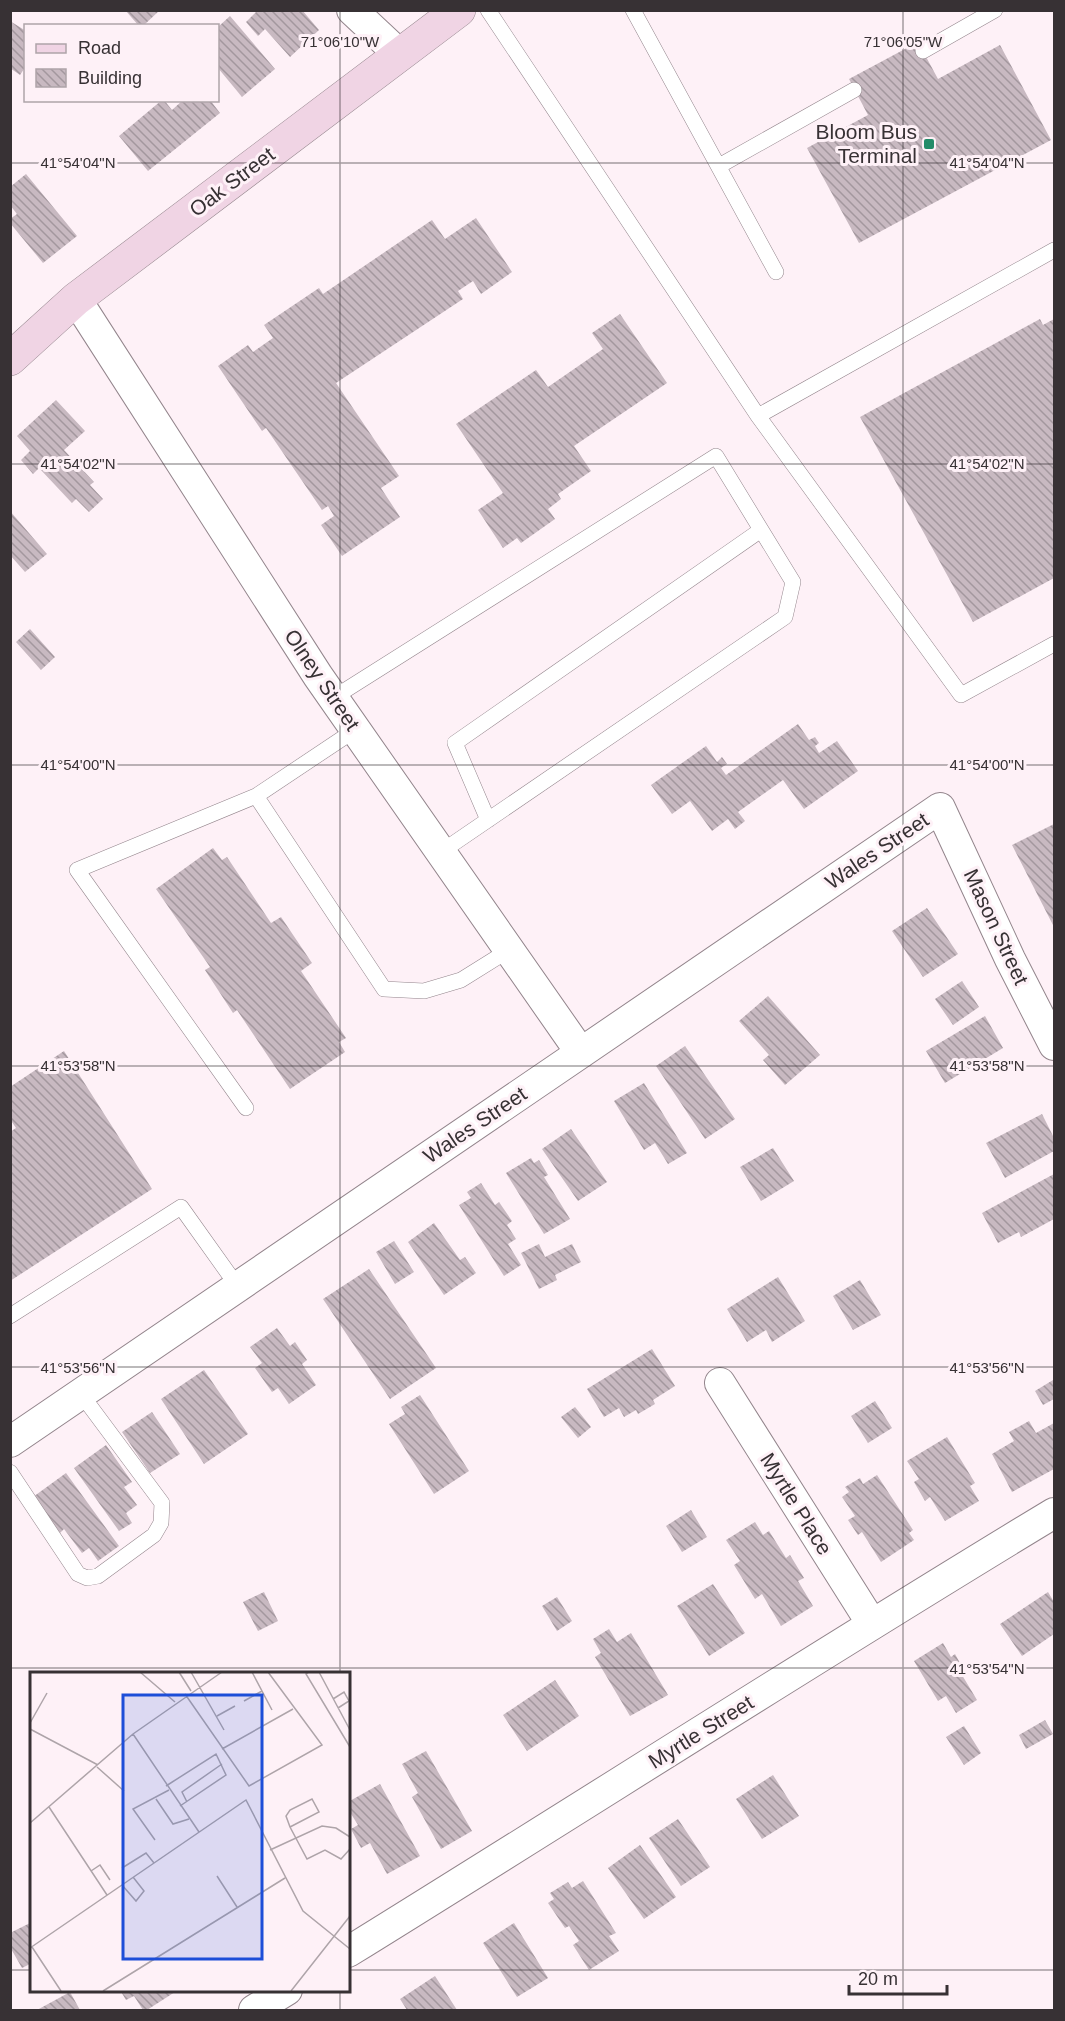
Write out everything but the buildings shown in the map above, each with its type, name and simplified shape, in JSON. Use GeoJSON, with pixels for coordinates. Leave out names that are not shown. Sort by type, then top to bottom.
{"type":"FeatureCollection","features":[{"type":"Feature","properties":{"kind":"street"},"geometry":{"type":"LineString","coordinates":[[352,10],[399,54]]}},
{"type":"Feature","properties":{"kind":"street","name":"Oak Street"},"geometry":{"type":"LineString","coordinates":[[10,359],[76,299],[459,10]]}},
{"type":"Feature","properties":{"kind":"street","name":"Olney Street"},"geometry":{"type":"LineString","coordinates":[[76,299],[333,698],[581,1053]]}},
{"type":"Feature","properties":{"kind":"street","name":"Mason Street"},"geometry":{"type":"LineString","coordinates":[[940,808],[1010,959],[1054,1045]]}},
{"type":"Feature","properties":{"kind":"street","name":"Wales Street"},"geometry":{"type":"LineString","coordinates":[[10,1442],[940,808]]}},
{"type":"Feature","properties":{"kind":"street","name":"Myrtle Place"},"geometry":{"type":"LineString","coordinates":[[720,1383],[873,1624]]}},
{"type":"Feature","properties":{"kind":"street","name":"Myrtle Street"},"geometry":{"type":"LineString","coordinates":[[350,1951],[1054,1513]]}},
{"type":"Feature","properties":{"kind":"street"},"geometry":{"type":"LineString","coordinates":[[254,2010],[284,1991]]}},
{"type":"Feature","properties":{"kind":"lane"},"geometry":{"type":"LineString","coordinates":[[488,10],[758,416],[961,695],[1054,644]]}},
{"type":"Feature","properties":{"kind":"lane"},"geometry":{"type":"LineString","coordinates":[[633,10],[777,272]]}},
{"type":"Feature","properties":{"kind":"lane"},"geometry":{"type":"LineString","coordinates":[[923,51],[995,10]]}},
{"type":"Feature","properties":{"kind":"lane"},"geometry":{"type":"LineString","coordinates":[[719,166],[854,90]]}},
{"type":"Feature","properties":{"kind":"lane"},"geometry":{"type":"LineString","coordinates":[[758,416],[1054,250]]}},
{"type":"Feature","properties":{"kind":"lane"},"geometry":{"type":"LineString","coordinates":[[333,698],[716,456],[793,582],[785,617],[441,852]]}},
{"type":"Feature","properties":{"kind":"lane"},"geometry":{"type":"LineString","coordinates":[[488,820],[455,743],[761,530]]}},
{"type":"Feature","properties":{"kind":"lane"},"geometry":{"type":"LineString","coordinates":[[246,1108],[77,870],[256,796],[355,730]]}},
{"type":"Feature","properties":{"kind":"lane"},"geometry":{"type":"LineString","coordinates":[[256,796],[384,989],[424,991],[461,980],[509,950]]}},
{"type":"Feature","properties":{"kind":"lane"},"geometry":{"type":"LineString","coordinates":[[10,1316],[181,1207],[238,1287]]}},
{"type":"Feature","properties":{"kind":"lane"},"geometry":{"type":"LineString","coordinates":[[10,1472],[78,1574],[87,1578],[98,1576],[154,1535],[161,1523],[162,1503],[81,1394]]}},
{"type":"Feature","properties":{"kind":"place","name":"Bloom Bus Terminal"},"geometry":{"type":"Point","coordinates":[929,144]}}]}
